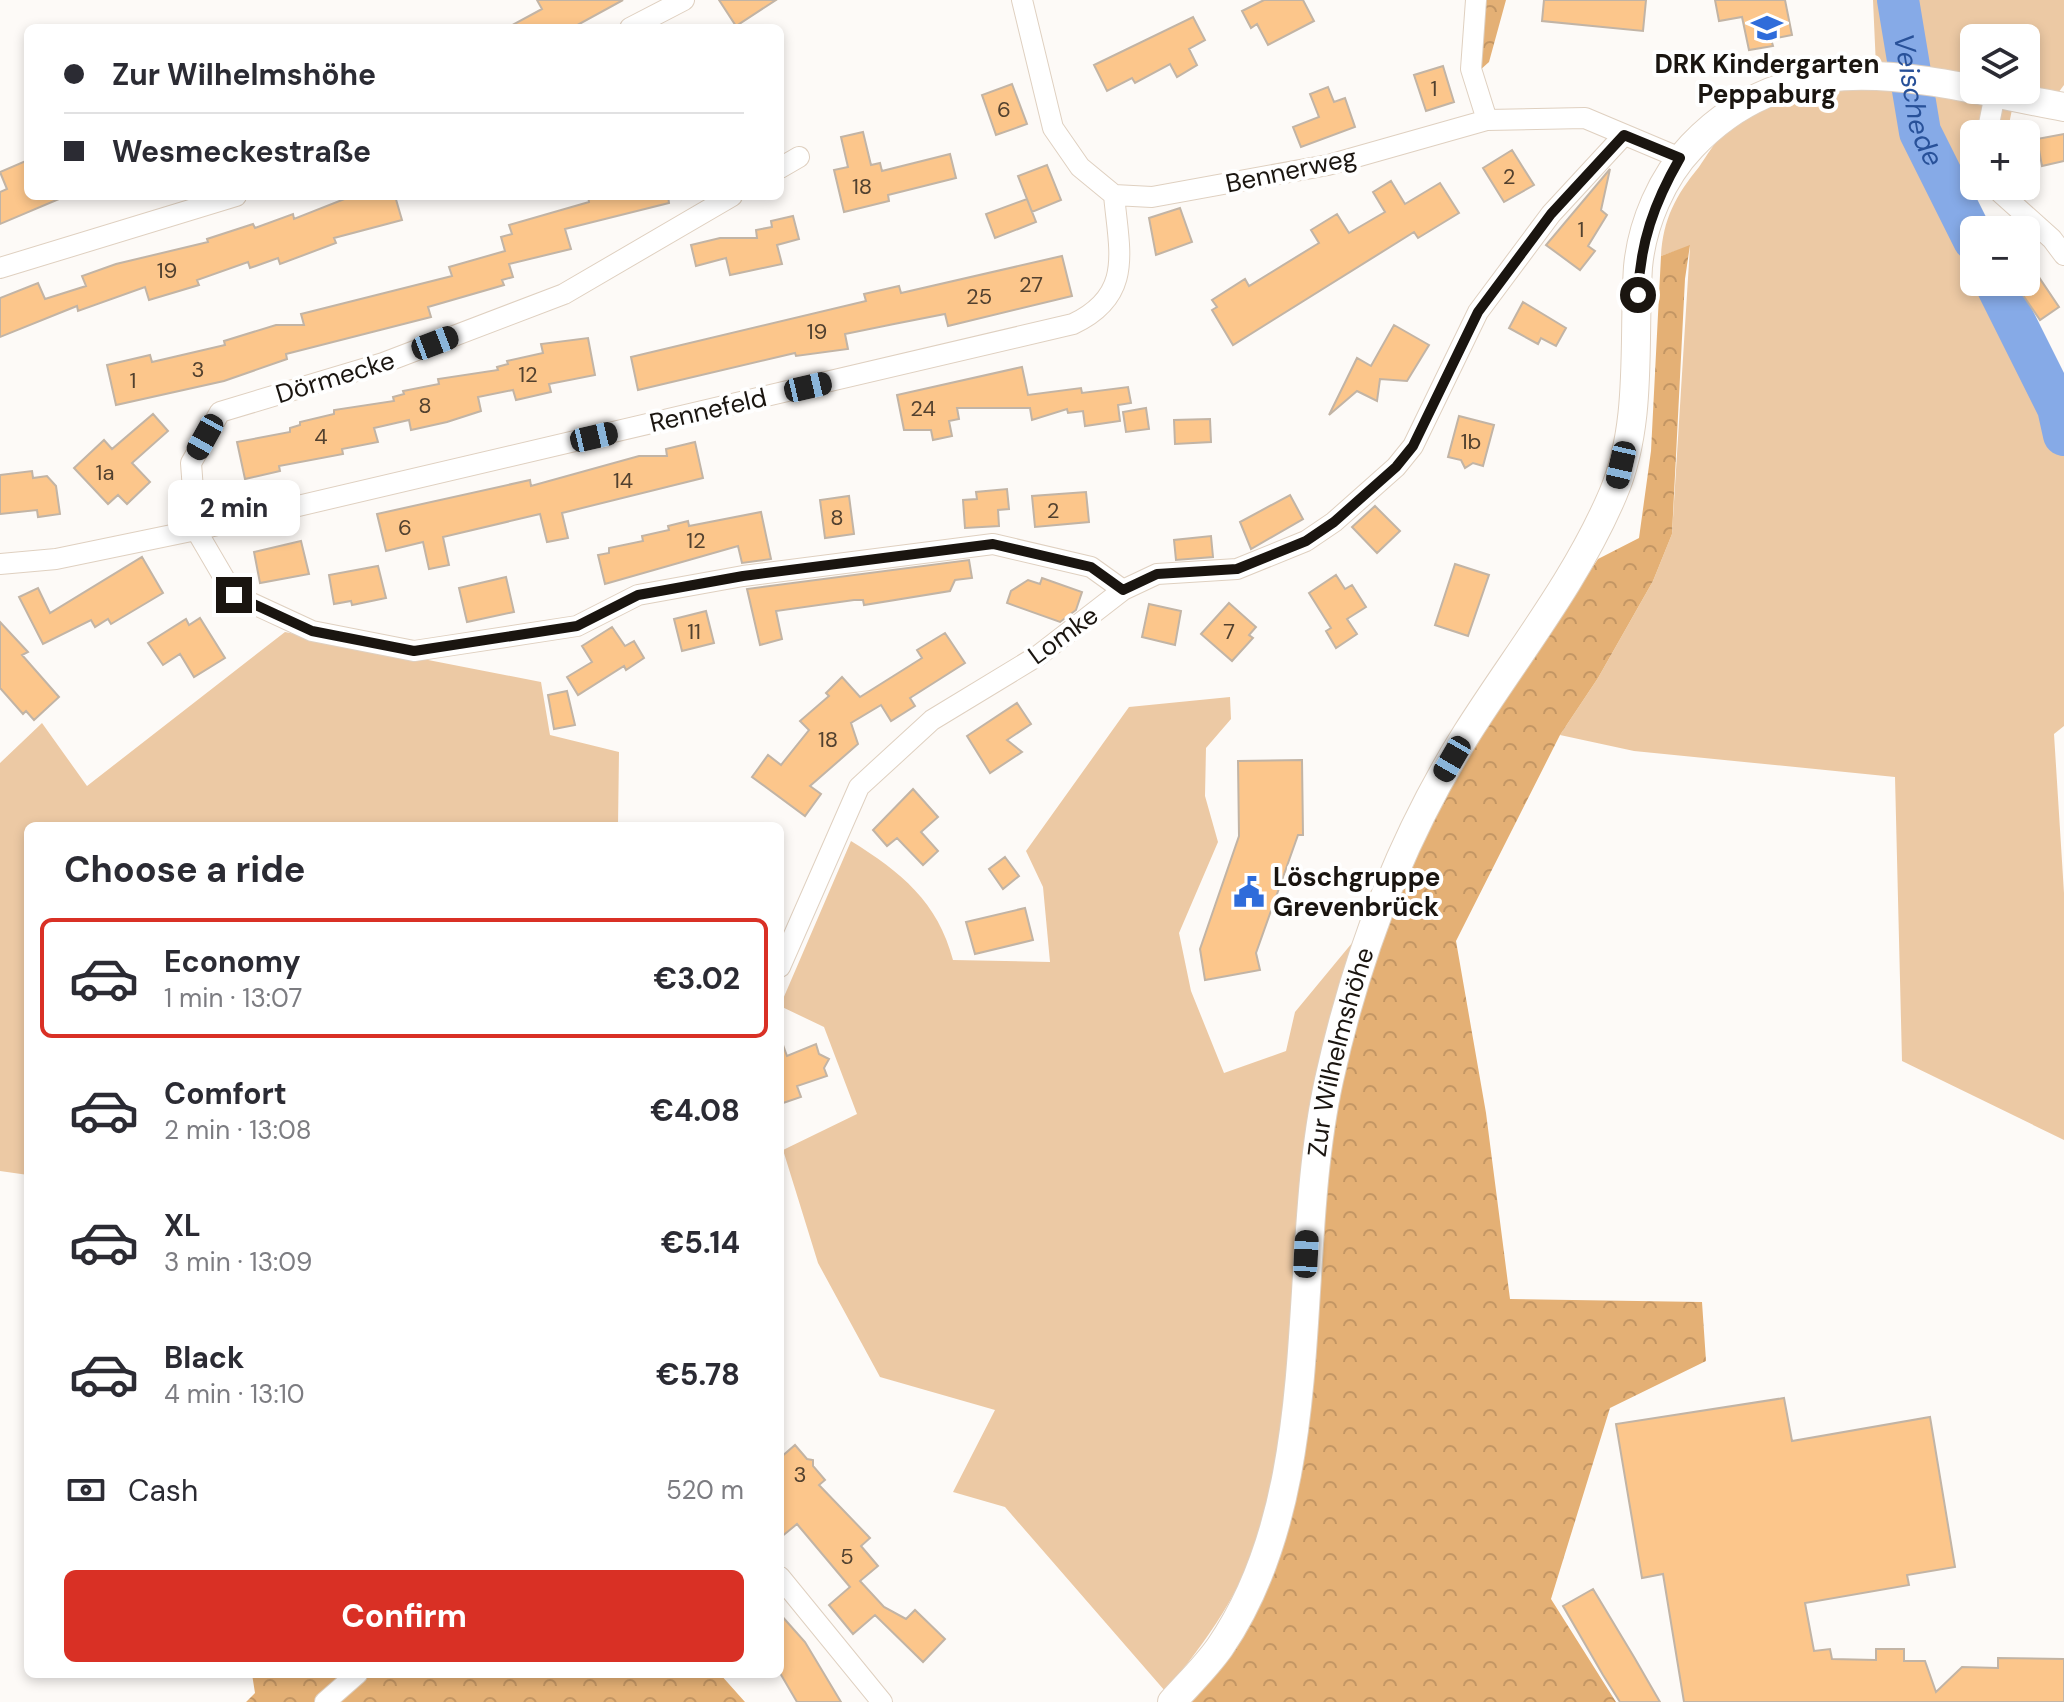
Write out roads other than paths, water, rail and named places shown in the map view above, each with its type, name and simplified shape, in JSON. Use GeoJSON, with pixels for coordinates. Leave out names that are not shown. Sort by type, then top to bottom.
{"type":"FeatureCollection","features":[{"type":"Feature","properties":{"kind":"street"},"geometry":{"type":"LineString","coordinates":[[638,24],[684,0]]}},
{"type":"Feature","properties":{"kind":"street"},"geometry":{"type":"LineString","coordinates":[[1022,0],[1053,128],[1080,167],[1114,195]]}},
{"type":"Feature","properties":{"kind":"street"},"geometry":{"type":"LineString","coordinates":[[1476,0],[1471,69],[1487,120]]}},
{"type":"Feature","properties":{"kind":"street","name":"Zur Wilhelmshöhe"},"geometry":{"type":"LineString","coordinates":[[1172,1702],[1218,1650],[1238,1616],[1257,1575],[1289,1463],[1317,1150],[1352,987],[1377,913],[1426,803],[1473,724],[1583,558],[1616,487],[1631,421],[1636,371],[1639,262],[1658,195],[1680,158],[1709,127],[1763,92],[1811,77],[1875,75],[1960,87]]}},
{"type":"Feature","properties":{"kind":"street","name":"Zur Wilhelmshöhe"},"geometry":{"type":"LineString","coordinates":[[2040,102],[2064,107]]}},
{"type":"Feature","properties":{"kind":"street","name":"Bennerweg"},"geometry":{"type":"LineString","coordinates":[[1114,195],[1152,197],[1328,165],[1487,120],[1585,118],[1680,158]]}},
{"type":"Feature","properties":{"kind":"street","name":"Lomke"},"geometry":{"type":"LineString","coordinates":[[784,958],[859,787],[932,720],[1039,655],[1123,590],[1157,574],[1237,569],[1306,541],[1334,522],[1396,467],[1413,446],[1478,312],[1551,214],[1624,135]]}},
{"type":"Feature","properties":{"kind":"street"},"geometry":{"type":"LineString","coordinates":[[784,166],[799,157]]}},
{"type":"Feature","properties":{"kind":"street","name":"Rennefeld"},"geometry":{"type":"LineString","coordinates":[[0,564],[56,559],[196,530],[1073,324],[1104,305],[1121,269],[1114,195]]}},
{"type":"Feature","properties":{"kind":"street"},"geometry":{"type":"LineString","coordinates":[[0,268],[223,200]]}},
{"type":"Feature","properties":{"kind":"street","name":"Dörmecke"},"geometry":{"type":"LineString","coordinates":[[196,530],[191,463],[220,412],[383,363],[564,294],[725,200]]}},
{"type":"Feature","properties":{"kind":"street"},"geometry":{"type":"LineString","coordinates":[[2009,200],[2052,239],[2064,255]]}},
{"type":"Feature","properties":{"kind":"street"},"geometry":{"type":"LineString","coordinates":[[196,530],[234,595],[312,631],[414,651],[577,626],[638,595],[653,592],[743,576],[993,544],[1091,567],[1123,590]]}},
{"type":"Feature","properties":{"kind":"street"},"geometry":{"type":"LineString","coordinates":[[784,1582],[882,1702]]}},
{"type":"Feature","properties":{"kind":"street"},"geometry":{"type":"LineString","coordinates":[[325,1702],[352,1678]]}},
{"type":"Feature","properties":{"kind":"waterway","name":"Veischede"},"geometry":{"type":"LineString","coordinates":[[1898,0],[1920,132],[1962,216]]}},
{"type":"Feature","properties":{"kind":"waterway","name":"Veischede"},"geometry":{"type":"LineString","coordinates":[[2002,296],[2058,408],[2064,435]]}},
{"type":"Feature","properties":{"kind":"place","name":"DRK Kindergarten Peppaburg"},"geometry":{"type":"Point","coordinates":[1767,28]}},
{"type":"Feature","properties":{"kind":"place","name":"Löschgruppe Grevenbrück"},"geometry":{"type":"Point","coordinates":[1249,892]}}]}
